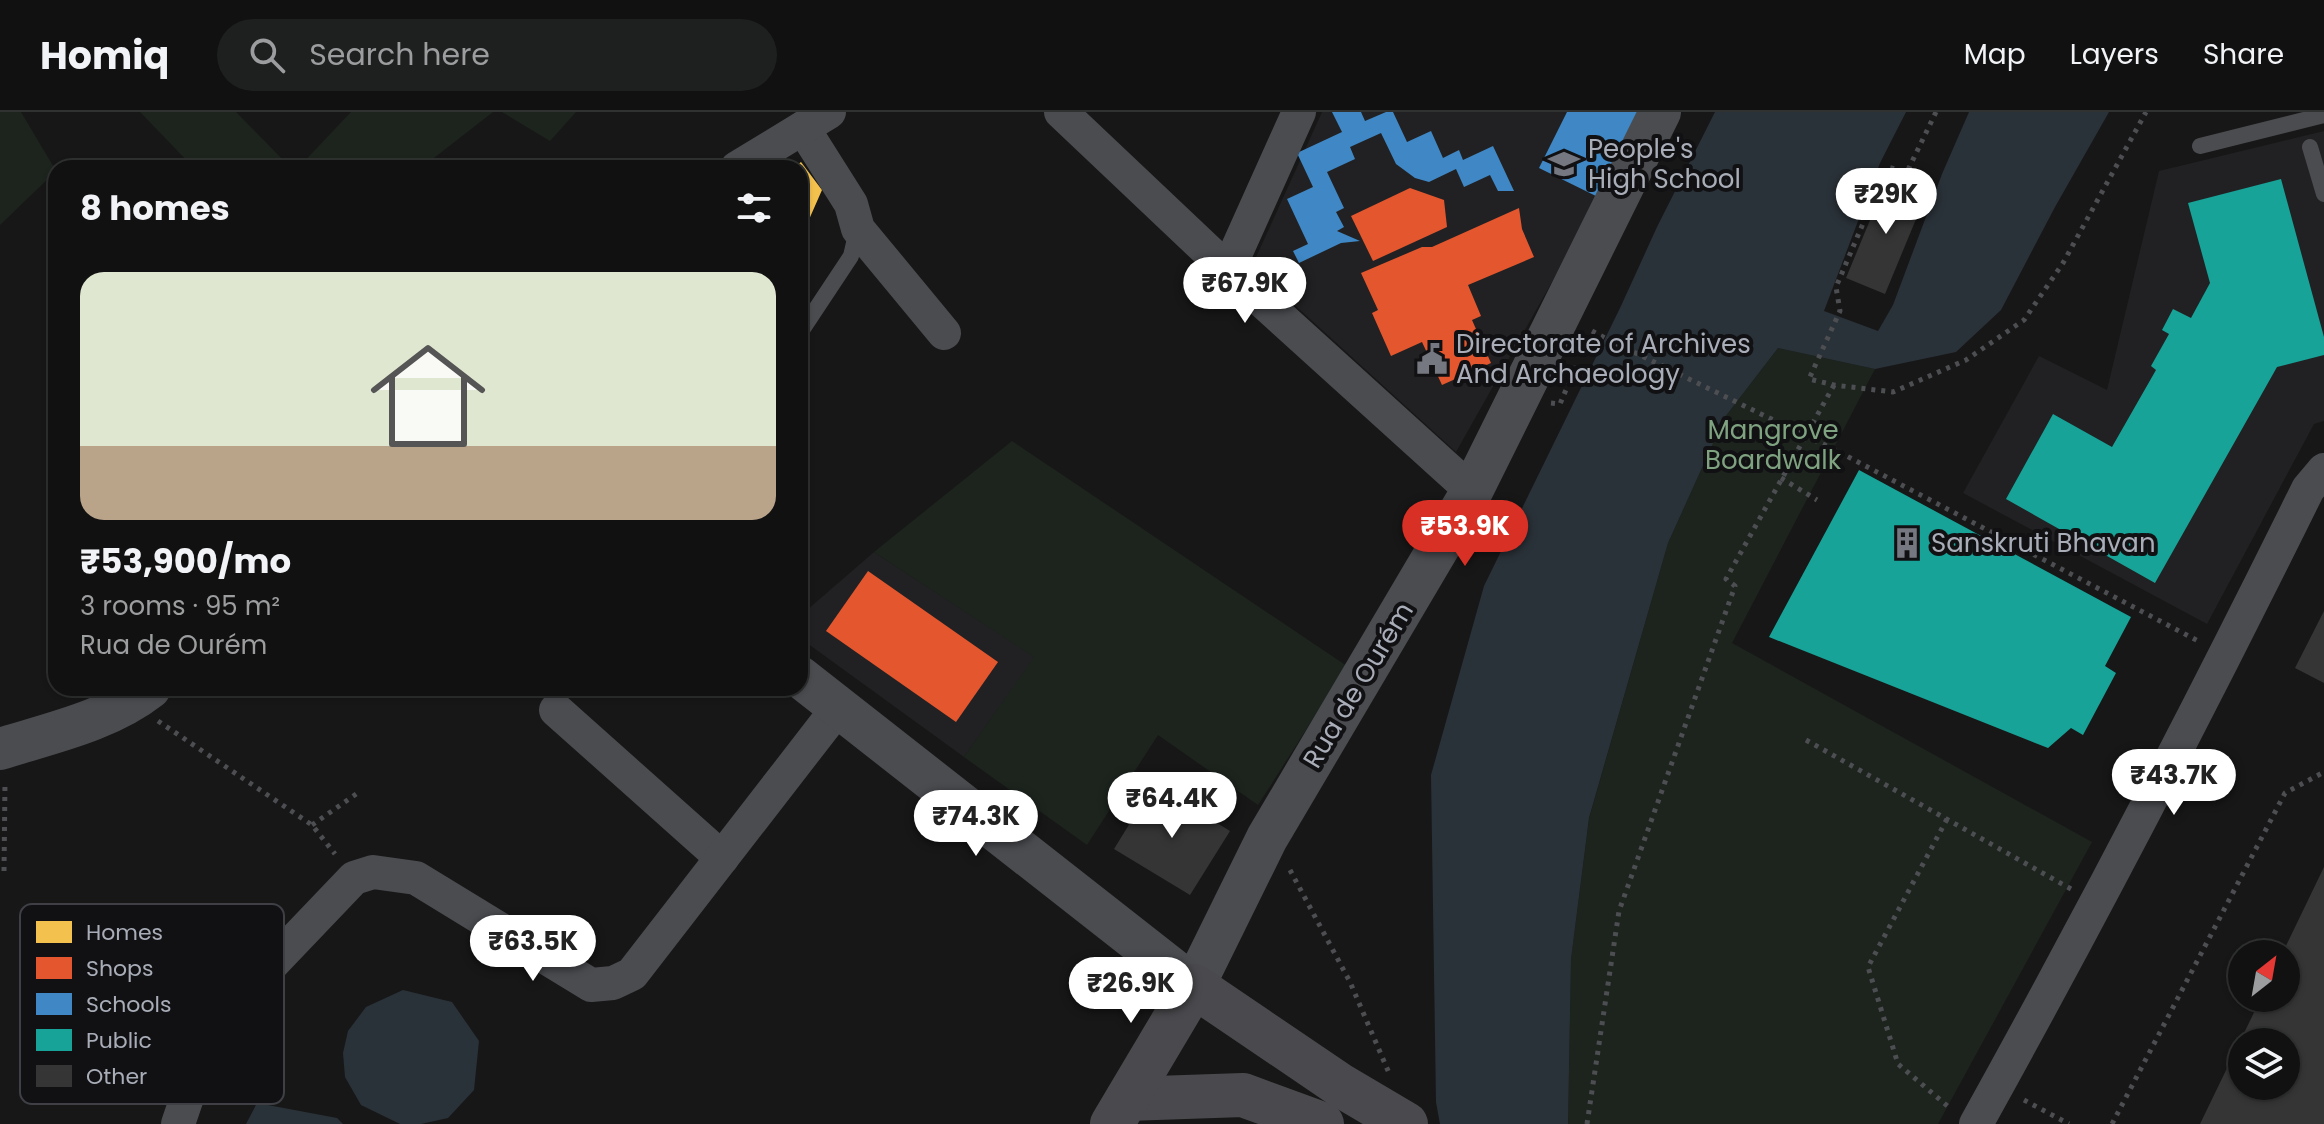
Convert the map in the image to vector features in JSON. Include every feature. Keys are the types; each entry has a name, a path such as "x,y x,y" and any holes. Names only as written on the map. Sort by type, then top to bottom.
{"main road":[{"path":"1194,986 1327,1111"},
{"name":"Rua de Ourém","path":"1119,1112 1194,986"},
{"path":"1119,1112 1243,1095 1327,1111 1400,1104"}],"street":[{"path":"1061,112 1228,270 1472,491"},
{"path":"1228,270 1299,112"},
{"name":"Rua de Ourém","path":"1194,986 1267,838 1472,491 1660,112"},
{"path":"750,160 816,120 851,204 858,229 944,333"},
{"path":"1966,1119 1998,1085 2225,656 2308,489 2324,470"},
{"path":"808,684 1194,986"},
{"path":"0,749 76,726 140,696"},
{"path":"284,951 354,878 373,872 416,878 591,985 613,983 632,974 838,708"},
{"path":"556,710 722,858"},
{"path":"178,1124 185,1104"}],"lane":[{"path":"2200,146 2324,115"},
{"path":"2310,147 2324,194"},
{"path":"808,321 851,256 858,229"}],"path":[{"path":"1936,112 1907,172 1887,167 1836,287 1840,311 1809,379 1893,392 1966,360 2024,320 2063,263 2146,112"},
{"path":"1607,339 1839,452 2225,656"},
{"path":"1587,1124 1619,911 1735,586 1726,579 1834,385"},
{"path":"1781,478 1817,500"},
{"path":"140,696 312,825 354,878"},
{"path":"1806,740 2096,903"},
{"path":"2112,1124 2285,793 2324,772"},
{"path":"312,825 359,792"},
{"path":"1947,819 1868,967 1898,1064 1966,1119"},
{"path":"1267,838 1290,870 1350,982 1400,1104"},
{"path":"1998,1085 2069,1124"}],"shaded area":[{"name":"Directorate of Archives And Archaeology","path":"1322,112 1648,112 1456,452 1252,266"},
{"path":"1715,112 1906,112 1880,163 1824,311 1878,331 1893,305 1942,174 1969,112 2109,112 2001,310 1956,352 1875,369 1778,348 1725,417 1668,543 1589,818 1571,959 1568,1124 1440,1124 1436,1102 1431,775 1484,586"},
{"path":"2324,131 2324,421 2314,424 2207,624 1963,493 2039,356 2107,390 2159,171"},
{"path":"874,552 1035,657 964,757 808,644 808,609"},
{"path":"403,990 452,1002 479,1041 474,1090 448,1118 421,1124 400,1124 361,1105 345,1077 343,1053 348,1031 366,1007"},
{"path":"256,1104 262,1104 337,1118 343,1124 246,1124"}],"green space":[{"path":"0,112 21,112 49,160 48,179 0,225"},
{"path":"140,112 236,112 283,160 186,160"},
{"path":"351,112 493,112 431,160 306,160"},
{"path":"502,112 576,112 550,141"},
{"name":"Mangrove Boardwalk","path":"1778,348 1875,369 1732,643 2092,842 1938,1124 1568,1124 1571,959 1589,819 1668,543 1725,417"},
{"path":"1012,441 1347,666 1258,805 1158,735 1087,845 964,757 1034,657 874,552"}],"building: Homes":[{"path":"808,171 822,190 808,222"}],"building: Shops":[{"path":"1410,188 1444,200 1447,227 1373,261 1351,216"},
{"path":"1519,208 1522,229 1534,257 1468,285 1481,316 1472,320 1491,363 1442,385 1422,342 1391,356 1372,313 1378,310 1361,273 1422,247 1432,247"},
{"path":"868,571 998,662 956,722 826,631"}],"building: Schools":[{"path":"1332,112 1361,112 1365,121 1393,112 1407,142 1431,131 1443,158 1459,150 1463,160 1493,146 1514,191 1498,191 1490,175 1464,187 1456,169 1429,182 1415,178 1396,164 1381,133 1350,147 1355,159 1327,172 1344,208 1336,212 1344,227 1337,231 1360,241 1341,243 1299,263 1293,251 1308,244 1287,199 1313,187 1297,153 1342,132"},
{"path":"1567,112 1648,112 1604,200 1539,168"}],"building: Public":[{"path":"2281,179 2324,337 2324,355 2277,367 2155,583 2006,499 2053,414 2112,447 2156,370 2151,366 2169,334 2162,330 2173,309 2191,318 2210,283 2188,203"},
{"name":"Sanskruti Bhavan","path":"1859,470 2131,617 2105,666 2116,673 2083,735 2071,728 2048,748 1769,637"}],"building: Other":[{"path":"1887,179 1926,195 1885,294 1846,278"},
{"path":"2324,611 2324,683 2295,668"},
{"path":"1154,784 1230,831 1190,895 1114,849"},
{"path":"2324,867 2324,1124 2200,1124 2228,1066 2228,1100 2300,1100 2300,1028 2246,1028 2254,1012 2300,1012 2300,940 2289,940"}],"place":[{"name":"People's High School","path":"1564,164"},
{"name":"Directorate of Archives And Archaeology","path":"1432,359"},
{"name":"Sanskruti Bhavan","path":"1907,543"}]}
